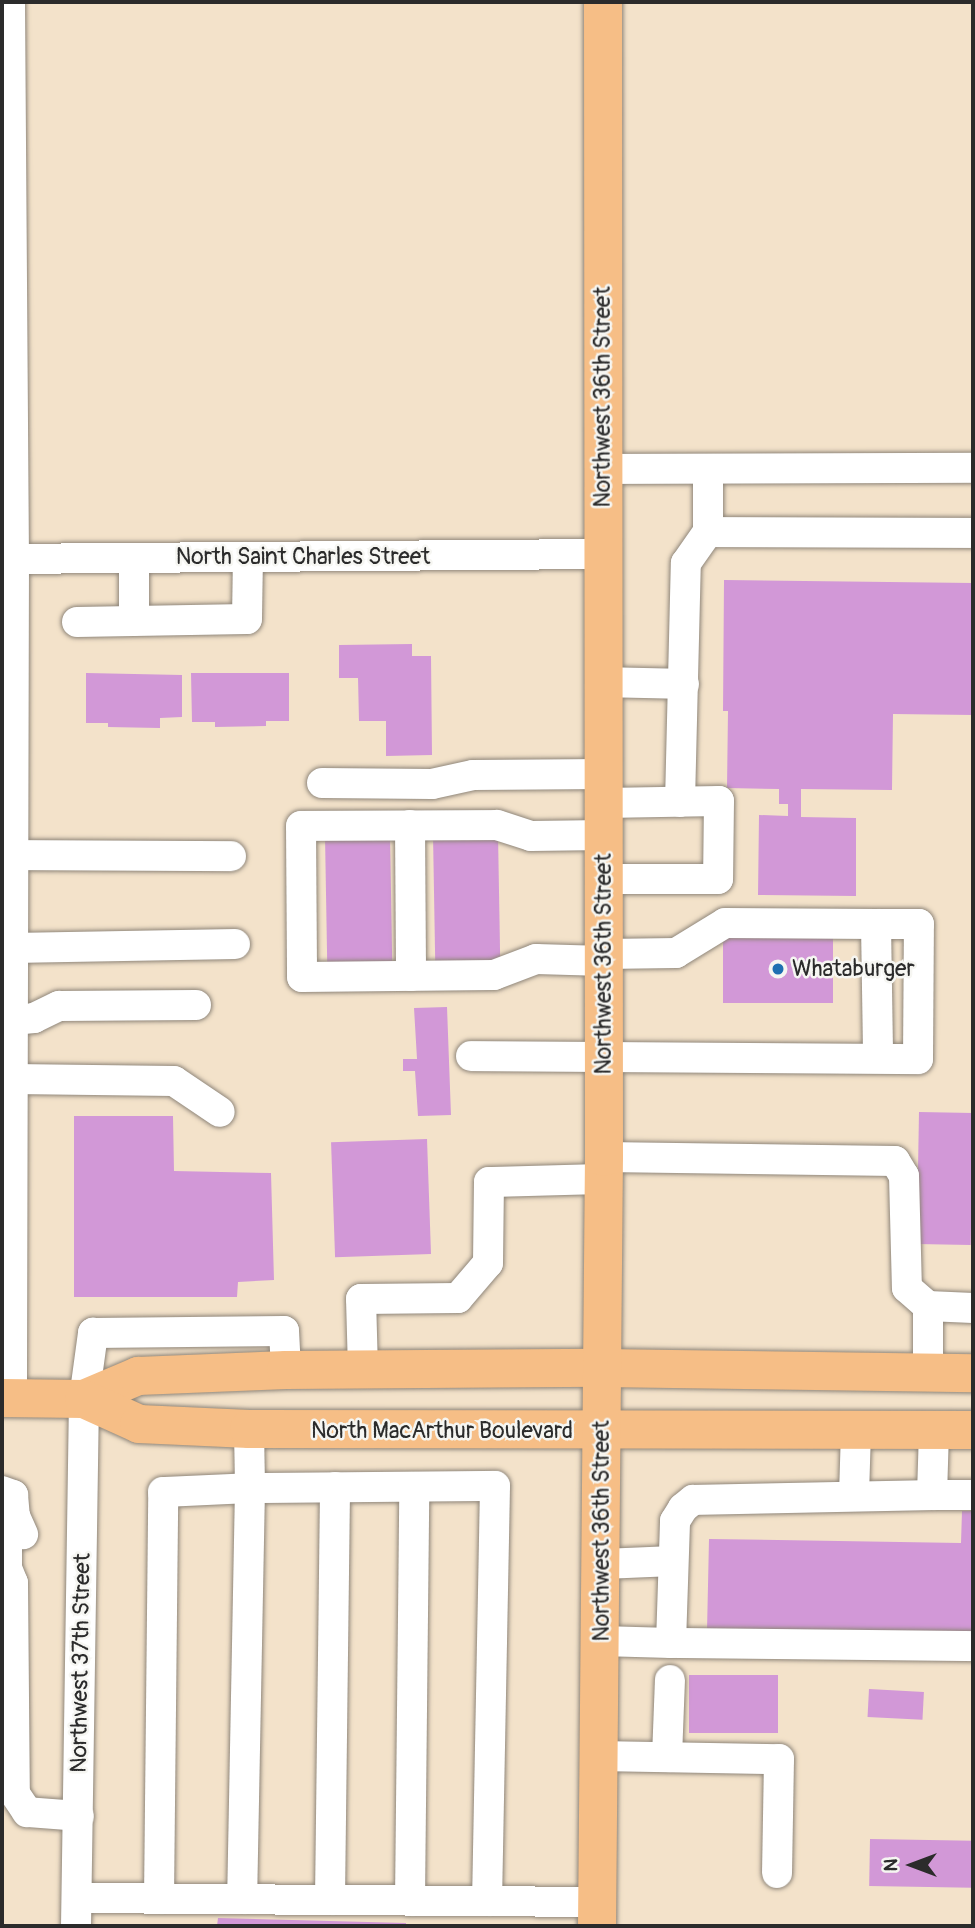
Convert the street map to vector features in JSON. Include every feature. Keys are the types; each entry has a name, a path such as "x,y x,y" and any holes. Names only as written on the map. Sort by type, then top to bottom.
{"main road":[{"name":"Northwest 36th Street","path":"597,1914 603,1564 603,2"},
{"name":"North MacArthur Boulevard","path":"83,1399 138,1376 286,1370 603,1368 973,1373"},
{"name":"North MacArthur Boulevard","path":"7,1398 83,1399 139,1424 249,1429 603,1432 973,1430"}],"street":[{"path":"7,1398 13,1079 13,855 8,559 7,160 10,2"},
{"path":"604,469 973,468"},
{"path":"680,802 686,562 708,532 709,469"},
{"path":"708,532 973,533"},
{"name":"North Saint Charles Street","path":"8,559 604,554"},
{"path":"77,622 247,619 248,557"},
{"path":"134,558 134,621"},
{"path":"604,682 684,684"},
{"path":"322,783 432,784 473,775 604,804 719,801 718,878 604,879"},
{"path":"471,1056 918,1059 919,924 725,923 676,953 536,959 494,975 302,977 301,826 497,825 531,836 604,804"},
{"path":"410,825 411,976"},
{"path":"13,855 231,856"},
{"path":"876,923 878,1058"},
{"path":"13,948 235,944"},
{"path":"13,1020 34,1018 59,1006 196,1005"},
{"path":"13,1079 174,1081 220,1112"},
{"path":"362,1370 361,1299 458,1298 488,1263 489,1182 604,1168 895,1161 904,1176 907,1288 928,1306 973,1308"},
{"path":"928,1306 928,1373"},
{"name":"Northwest 37th Street","path":"77,1912 83,1399 93,1333 284,1331 286,1370"},
{"path":"243,1899 249,1429"},
{"path":"854,1495 856,1431"},
{"path":"932,1495 934,1431"},
{"path":"159,1899 163,1492 250,1488 495,1486 498,1910"},
{"path":"330,1900 335,1487"},
{"path":"410,1900 414,1487"},
{"path":"671,1643 675,1521 683,1508 693,1500 854,1495 973,1495"},
{"path":"9,1504 25,1538 25,1566 13,1583 15,1794 27,1812 79,1816"},
{"path":"603,1564 673,1561"},
{"path":"601,1642 973,1646"},
{"path":"667,1757 670,1680"},
{"path":"599,1756 779,1759 777,1873"},
{"path":"77,1912 159,1899 243,1899 410,1900 498,1910 597,1914"}],"building":[{"path":"724,580 973,583 973,715 893,714 892,790 801,789 801,817 856,818 856,896 758,895 759,815 788,816 788,804 779,804 779,789 727,788 728,711 723,711"},
{"path":"412,644 412,656 431,656 432,755 386,756 386,721 359,721 358,678 339,678 339,645"},
{"path":"86,673 182,675 182,717 160,718 160,728 108,727 108,723 86,723"},
{"path":"191,673 289,673 289,721 266,721 266,726 215,727 215,722 192,722"},
{"path":"498,834 500,965 435,966 433,835"},
{"path":"390,835 392,968 327,969 325,836"},
{"name":"Whataburger","path":"723,935 833,935 833,1003 723,1003"},
{"path":"447,1007 451,1115 418,1116 415,1071 403,1071 403,1059 417,1059 414,1008"},
{"path":"919,1112 973,1113 971,1245 917,1244"},
{"path":"74,1116 173,1116 174,1171 271,1173 274,1280 238,1282 237,1297 74,1297"},
{"path":"427,1139 431,1254 335,1257 331,1142"},
{"path":"962,1511 973,1511 973,1636 707,1631 709,1539 961,1543"},
{"path":"689,1675 778,1675 778,1733 689,1733"},
{"path":"869,1689 924,1692 922,1720 868,1717"},
{"path":"870,1839 973,1841 972,1888 869,1886"},
{"path":"218,1918 406,1923 406,1926 217,1926"}],"place":[{"name":"Whataburger","path":"778,969"}]}
